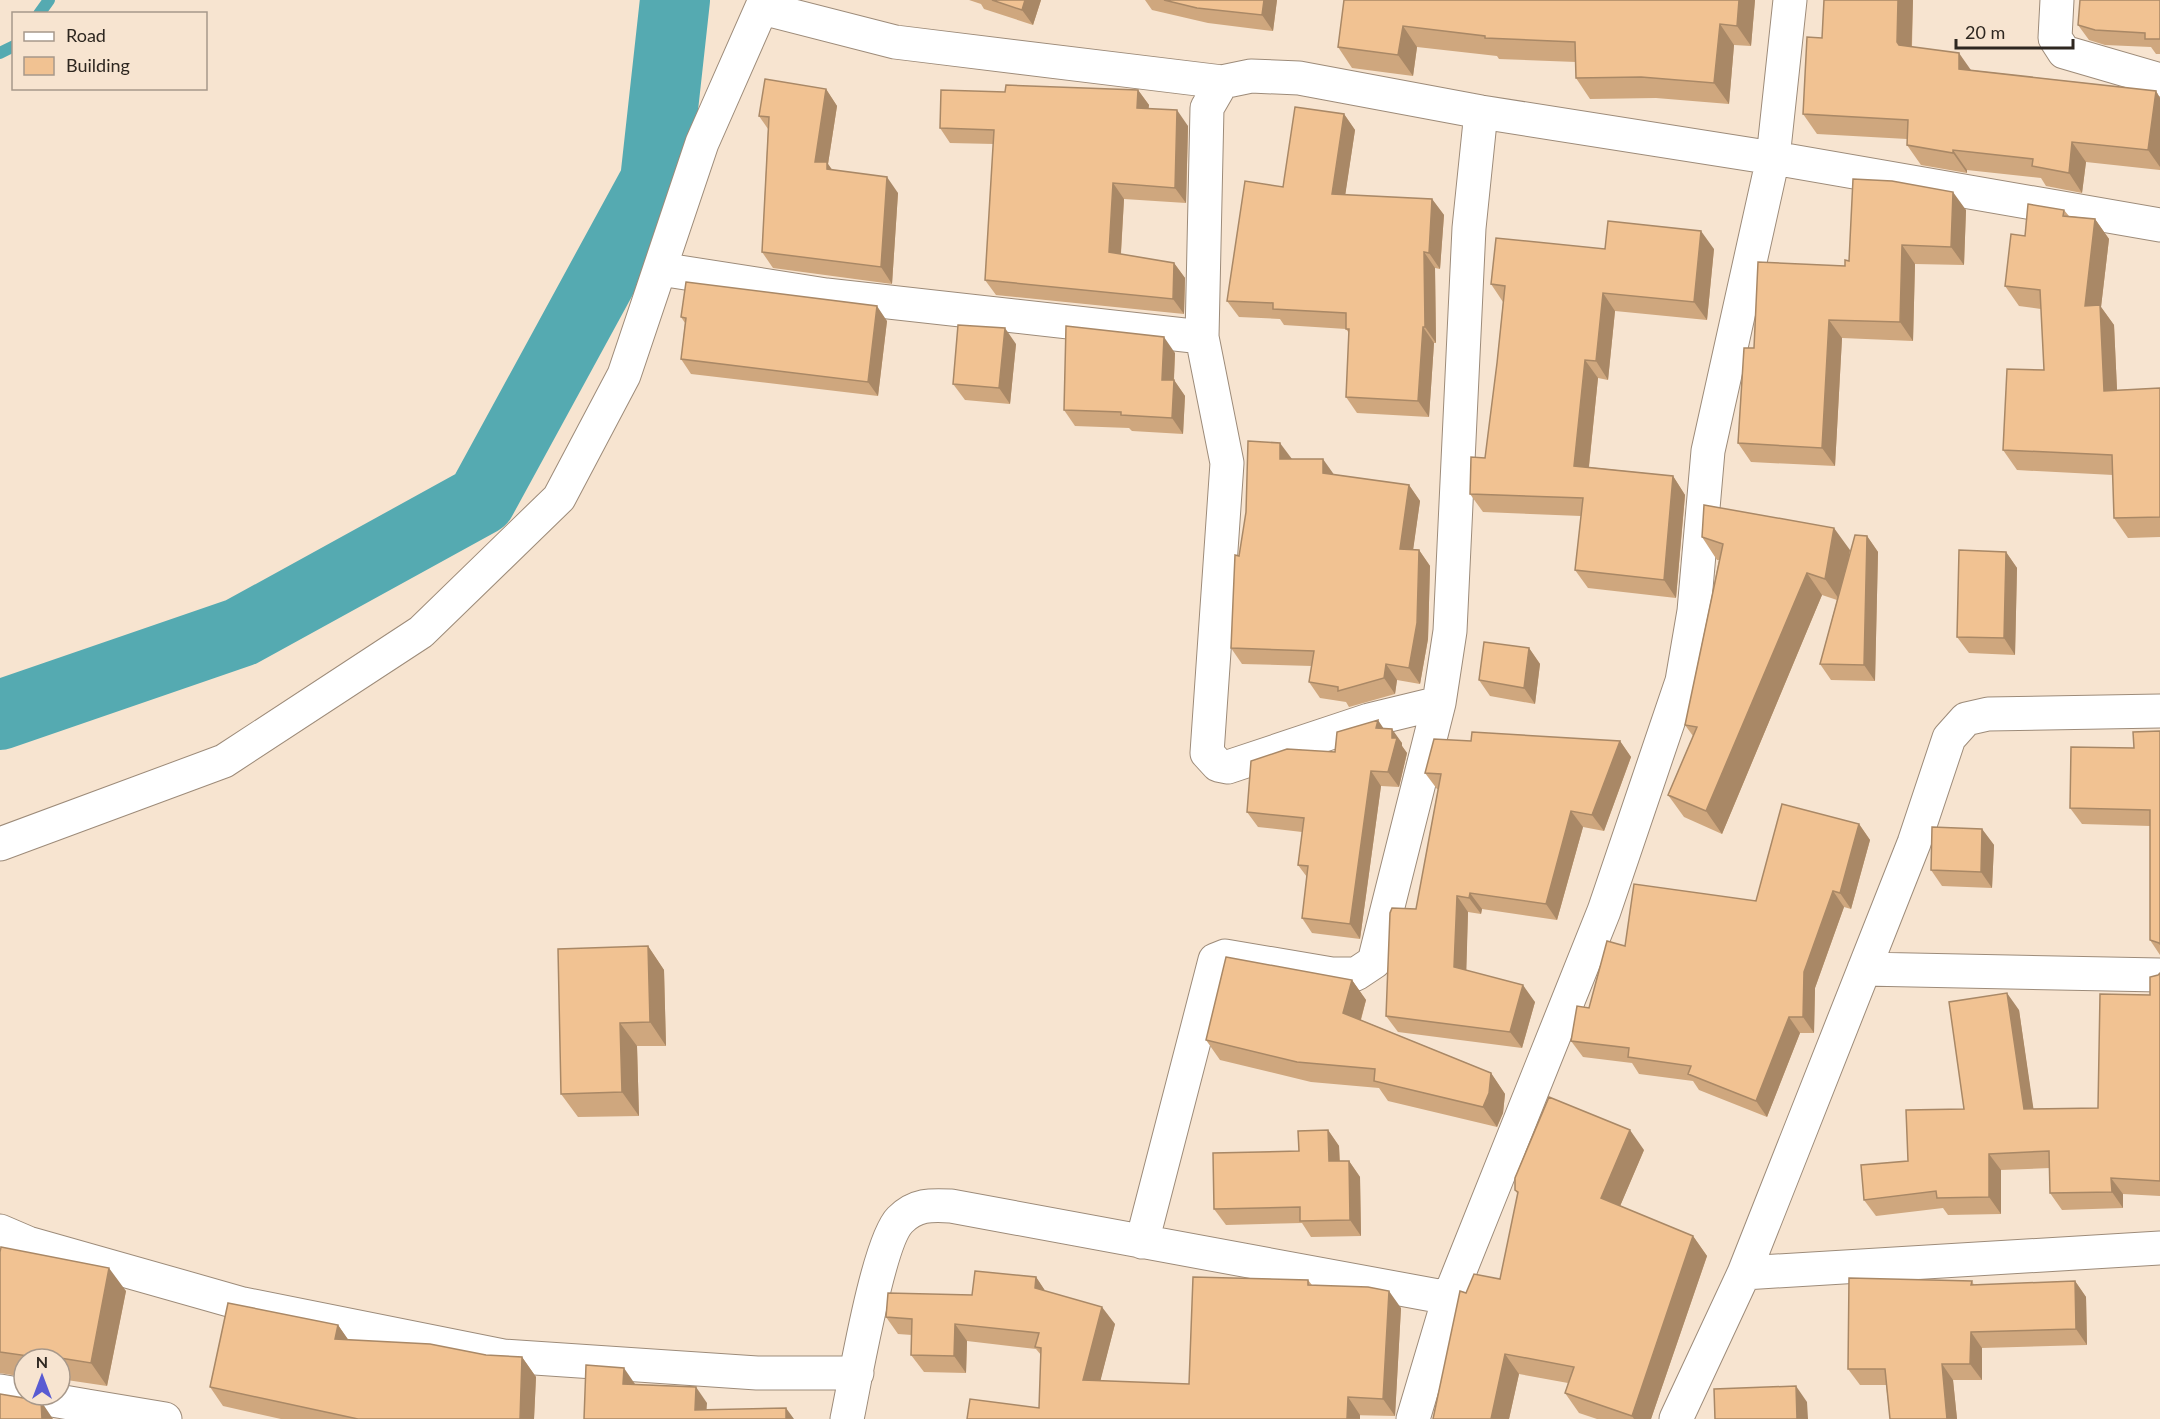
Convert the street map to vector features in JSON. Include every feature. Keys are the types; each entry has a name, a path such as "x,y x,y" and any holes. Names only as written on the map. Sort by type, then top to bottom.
{"street":[{"path":"1413,1419 1449,1298 1604,911 1682,681 1694,611 1708,451 1773,158 1790,0"},
{"path":"2056,0 2055,38 2064,52 2160,80"},
{"path":"0,844 224,761 421,632 559,498 624,375 702,143 764,4 895,42 1222,82 1251,76 1299,78 1481,112 1773,158 2160,225"},
{"path":"1222,82 1207,108 1202,337 1227,463 1207,753 1218,765 1228,767 1368,720 1439,703"},
{"path":"1142,1242 1215,960 1225,956 1325,973 1356,974 1374,962 1439,703 1450,631 1468,228 1481,112"},
{"path":"660,269 826,295 1202,337"},
{"path":"1676,1419 1744,1273 1914,843 1949,738 1966,719 1988,714 2160,711"},
{"path":"1864,969 2160,975"},
{"path":"847,1419 884,1249 900,1220 924,1204 951,1206 1449,1298"},
{"path":"0,1231 28,1243 243,1304 503,1356 757,1373 857,1373"},
{"path":"1744,1273 2160,1248"},
{"path":"0,1391 86,1413 165,1419"}],"building":[{"path":"992,0 1025,0 1022,10"},
{"path":"1164,0 1264,0 1262,15 1197,8"},
{"path":"1344,0 1739,0 1737,26 1720,24 1714,83 1641,77 1576,78 1575,42 1485,38 1485,36 1403,26 1398,55 1338,47"},
{"path":"1824,0 1898,0 1897,42 1899,45 1959,53 1959,69 2156,91 2148,150 2072,142 2069,173 2032,166 2033,159 1953,150 1953,153 1907,145 1908,120 1803,114 1807,37 1822,38"},
{"path":"2080,0 2160,0 2160,39 2145,39 2145,33 2095,30 2078,25"},
{"path":"765,79 826,89 815,162 827,162 827,169 887,177 881,267 762,252 769,117 759,116"},
{"path":"1006,85 1138,90 1137,108 1177,110 1175,188 1113,183 1109,252 1174,263 1173,299 985,280 994,130 940,128 941,90 1005,92"},
{"path":"1295,107 1344,114 1332,194 1432,199 1429,253 1424,252 1425,327 1423,327 1418,401 1346,397 1349,329 1346,329 1346,313 1273,309 1273,303 1227,301 1245,181 1283,187"},
{"path":"1853,179 1892,181 1953,192 1951,247 1902,245 1900,322 1829,320 1822,448 1738,443 1744,348 1754,348 1758,262 1845,266 1845,260 1849,261"},
{"path":"2028,204 2064,210 2063,216 2095,219 2085,306 2100,305 2104,391 2160,388 2160,517 2114,518 2112,455 2003,450 2007,369 2044,370 2040,290 2005,286 2011,234 2025,236"},
{"path":"1608,221 1701,231 1694,302 1603,293 1596,361 1585,360 1574,466 1673,476 1664,580 1575,570 1583,498 1470,494 1471,457 1485,458 1505,286 1491,284 1496,238 1605,249"},
{"path":"686,282 877,306 868,382 681,359 686,318 681,317"},
{"path":"958,325 1005,328 999,388 953,384"},
{"path":"1066,326 1164,337 1162,380 1174,380 1172,418 1121,415 1121,412 1064,410"},
{"path":"1248,441 1280,443 1280,459 1323,459 1323,473 1409,485 1400,549 1419,550 1417,623 1409,668 1386,664 1384,678 1338,691 1338,687 1309,682 1314,651 1231,648 1235,555 1239,556 1246,512"},
{"path":"1704,505 1834,528 1825,579 1807,573 1706,811 1668,795 1697,727 1685,725 1723,544 1702,537"},
{"path":"1855,535 1867,536 1864,665 1820,664"},
{"path":"1959,550 2006,552 2004,638 1957,637"},
{"path":"1484,642 1529,648 1524,688 1479,680"},
{"path":"1378,720 1376,728 1392,729 1392,738 1397,738 1388,772 1371,771 1350,924 1302,918 1308,866 1298,865 1304,818 1247,812 1251,761 1287,749 1335,752 1337,732"},
{"path":"2160,731 2160,944 2150,940 2150,810 2070,808 2071,747 2134,748 2133,732"},
{"path":"1472,732 1620,741 1592,815 1571,811 1546,904 1470,893 1469,898 1457,896 1454,967 1523,985 1510,1032 1386,1016 1390,913 1392,908 1416,909 1441,774 1425,773 1434,739 1471,741"},
{"path":"1782,804 1859,824 1840,893 1833,891 1804,972 1803,1017 1789,1017 1756,1101 1688,1074 1691,1066 1628,1057 1629,1048 1571,1041 1577,1006 1589,1008 1607,941 1625,946 1634,884 1756,901"},
{"path":"1932,827 1982,829 1981,872 1931,870"},
{"path":"648,946 650,1022 620,1023 622,1092 561,1094 558,949"},
{"path":"1226,957 1352,980 1343,1013 1491,1073 1489,1093 1483,1107 1374,1081 1375,1069 1297,1062 1206,1040"},
{"path":"2160,973 2160,1181 2111,1178 2112,1192 2050,1193 2049,1151 1989,1154 1989,1197 1937,1198 1936,1191 1864,1200 1861,1165 1908,1161 1906,1110 1964,1109 1949,1002 2007,993 2024,1109 2098,1108 2100,994 2150,995 2150,977"},
{"path":"1549,1097 1630,1130 1601,1198 1693,1236 1632,1416 1565,1393 1574,1367 1505,1354 1491,1419 1433,1419 1460,1291 1466,1293 1474,1274 1500,1279 1518,1192 1515,1190 1515,1178"},
{"path":"1328,1130 1329,1161 1349,1161 1350,1220 1300,1221 1300,1207 1214,1209 1213,1153 1299,1151 1298,1131"},
{"path":"1,1247 109,1268 91,1363 72,1360 72,1347 12,1347 12,1354 0,1352"},
{"path":"975,1271 1036,1277 1035,1288 1102,1307 1083,1380 1189,1384 1193,1277 1308,1280 1308,1285 1368,1287 1389,1291 1383,1399 1348,1397 1347,1419 967,1419 970,1399 1039,1408 1041,1348 1035,1347 1039,1333 955,1324 954,1356 911,1355 912,1319 886,1317 888,1293 972,1295"},
{"path":"1849,1278 1972,1281 1971,1285 2075,1281 2076,1329 1971,1332 1970,1364 1942,1364 1947,1419 1890,1419 1885,1369 1848,1369"},
{"path":"228,1303 338,1325 335,1339 430,1344 486,1355 522,1357 520,1419 358,1419 210,1387"},
{"path":"586,1365 624,1368 623,1384 696,1387 695,1410 786,1408 786,1419 584,1419"},
{"path":"1796,1386 1797,1419 1715,1419 1714,1389"},
{"path":"0,1394 12,1396 12,1407 41,1407 42,1419 0,1419"}],"waterway":[{"path":"40,12 49,0"},
{"path":"0,715 241,632 481,500 655,181 675,0"},
{"path":"0,53 12,47"}]}
